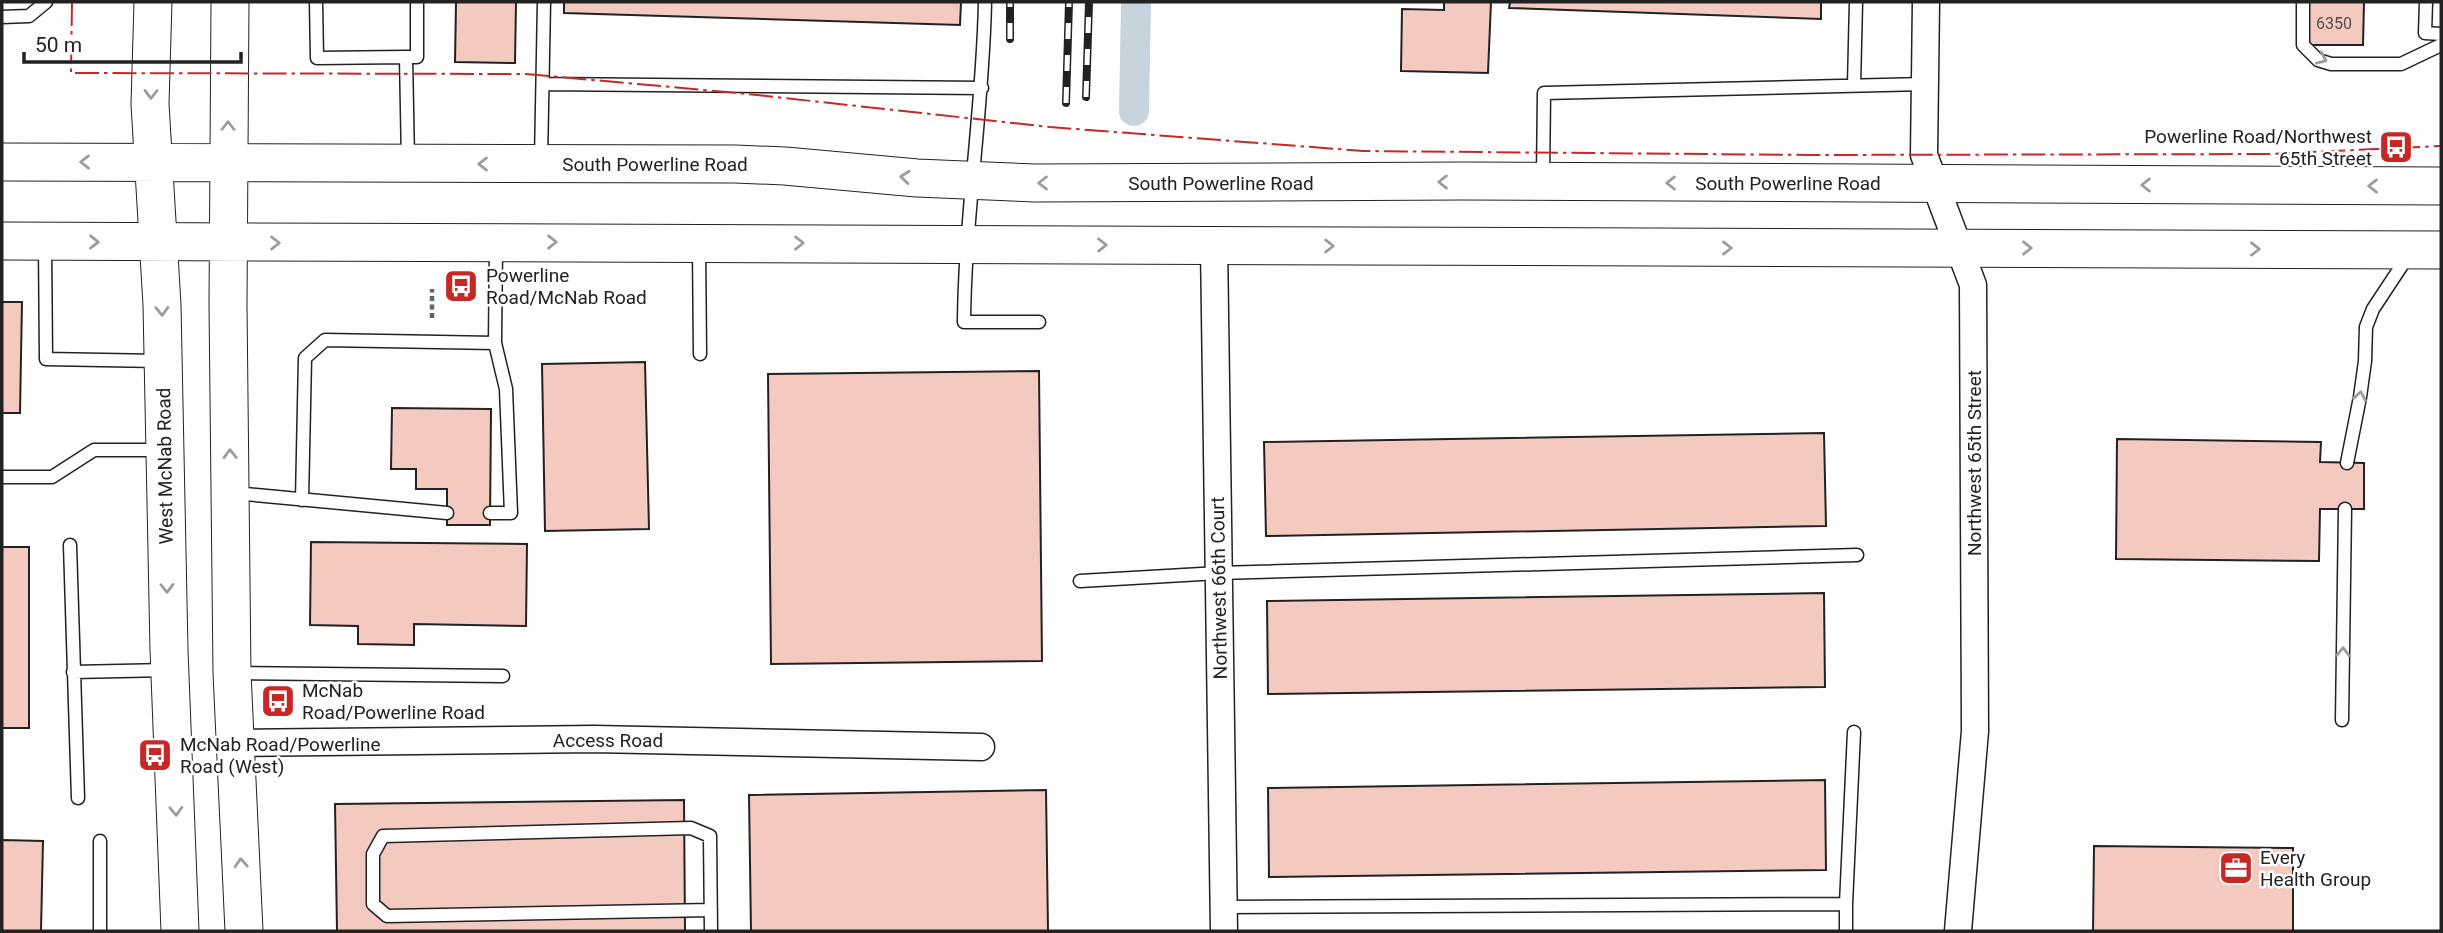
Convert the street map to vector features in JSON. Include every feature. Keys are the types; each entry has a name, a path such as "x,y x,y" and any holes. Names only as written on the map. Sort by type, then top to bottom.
{"main road":[{"name":"West McNab Road","path":"153,2 150,104 163,361 169,670 180,931"},
{"path":"230,2 228,243 232,673 244,931"},
{"name":"South Powerline Road","path":"2,162 785,166 973,182 2441,186"},
{"path":"2,241 2426,250"}],"street":[{"name":"Northwest 65th Street","path":"1926,2 1924,155 1973,285 1975,731 1958,931"},
{"name":"Northwest 66th Court","path":"1214,246 1224,919"},
{"name":"Access Road","path":"235,743 594,739 981,747"}],"lane":[{"path":"2,17 29,16 46,2"},
{"path":"316,2 317,58 417,57 417,2"},
{"path":"541,164 544,2"},
{"path":"985,2 982,88 964,322 1039,322"},
{"path":"1854,85 1856,2"},
{"path":"2303,2 2303,45 2318,60 2331,64 2401,64 2441,46"},
{"path":"2426,2 2425,33 2441,34"},
{"path":"406,57 408,164"},
{"path":"543,84 982,88"},
{"path":"1543,182 1544,93 1925,84"},
{"path":"45,242 46,359 163,361"},
{"path":"490,513 511,513 506,390 495,343 496,242"},
{"path":"699,242 700,354"},
{"path":"2347,463 2365,361 2366,327 2373,309 2426,250"},
{"path":"302,500 305,358 325,340 495,343"},
{"path":"2,477 52,477 94,450 165,450"},
{"path":"230,493 447,513"},
{"path":"2342,720 2345,509"},
{"path":"69,545 78,798"},
{"path":"1080,581 1219,573 1857,555"},
{"path":"73,672 169,670"},
{"path":"232,673 503,676"},
{"path":"1846,931 1854,732"},
{"path":"711,910 387,916 373,904 373,854 383,836 691,828 710,836 711,910 711,931"},
{"path":"100,841 100,931"},
{"path":"1224,919 1846,904"}],"path":[{"path":"432,289 432,318"}],"building":[{"path":"456,2 516,2 515,63 455,62"},
{"path":"564,2 961,2 960,25 564,13"},
{"path":"1444,2 1491,2 1488,73 1401,71 1402,9 1444,10"},
{"path":"1510,2 1821,2 1821,19 1509,8"},
{"path":"2306,2 2364,2 2363,45 2305,45"},
{"path":"2,302 22,302 20,413 2,413"},
{"path":"645,362 649,529 545,531 542,364"},
{"path":"1039,371 1042,661 771,664 768,374"},
{"path":"392,408 491,409 490,525 447,525 447,489 416,489 416,469 391,469"},
{"path":"1824,433 1826,526 1266,536 1264,442"},
{"path":"2117,439 2321,442 2320,462 2364,463 2364,509 2320,509 2319,561 2116,559"},
{"path":"311,542 527,544 526,626 414,624 414,645 358,644 358,626 310,625"},
{"path":"2,547 29,547 29,728 2,728"},
{"path":"1824,593 1825,687 1268,694 1267,601"},
{"path":"1825,780 1826,870 1269,877 1268,788"},
{"path":"1046,790 1048,931 751,931 749,795"},
{"path":"684,800 685,931 337,931 335,804"},
{"path":"2,840 43,841 41,931 2,931"},
{"path":"2094,846 2293,848 2293,931 2093,931"}],"waterway":[{"path":"1134,111 1136,2"}],"railway":[{"path":"1010,2 1010,39"},
{"path":"1066,103 1069,2"},
{"path":"1086,97 1089,2"}],"power":[{"path":"72,2 71,73 526,74 738,93 1050,127 1363,151 1812,155 2269,154 2441,146"}],"place":[{"name":"Powerline Road/Northwest 65th Street","path":"2396,147"},
{"name":"Powerline Road/McNab Road","path":"461,286"},
{"name":"McNab Road/Powerline Road","path":"278,701"},
{"name":"McNab Road/Powerline Road (West)","path":"155,755"},
{"name":"Every Health Group","path":"2236,868"}]}
